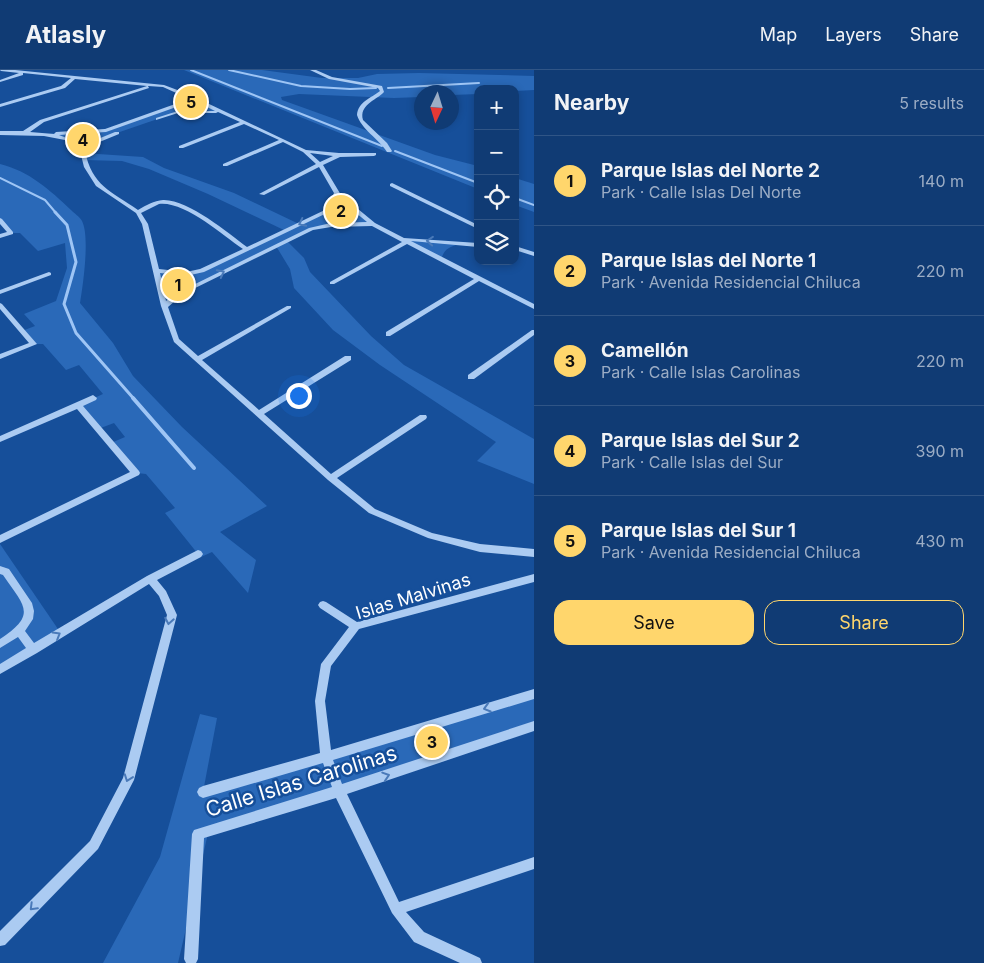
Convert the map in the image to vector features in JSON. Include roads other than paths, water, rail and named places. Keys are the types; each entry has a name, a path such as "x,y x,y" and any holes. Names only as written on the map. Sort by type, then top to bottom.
{"street":[{"path":"1,70 164,86 186,95 305,151 321,165 337,193 350,207 373,224 534,307"},
{"path":"312,70 331,78 380,87 382,91 362,106 358,115 366,126 385,144 389,151"},
{"path":"0,81 27,72"},
{"path":"0,106 63,87 74,77"},
{"path":"24,133 42,121 152,85"},
{"path":"0,133 47,134 106,130 180,104 186,95"},
{"path":"82,150 111,134 178,112 202,110 221,112"},
{"path":"181,147 244,122"},
{"path":"47,134 73,142 82,150 84,162 98,184 138,212 145,224 164,306 176,340 331,478 372,511 431,536 480,548 534,553"},
{"path":"225,165 284,140"},
{"path":"305,151 340,155 374,154"},
{"path":"262,194 340,155"},
{"path":"392,185 474,225"},
{"path":"156,271 186,274 202,271 329,210 337,193"},
{"path":"138,212 150,205 166,202 181,205 248,250"},
{"path":"0,220 11,233 0,236"},
{"path":"164,306 181,293 311,229 331,225 373,224"},
{"path":"332,283 403,240 474,245"},
{"path":"441,260 443,253 449,247 459,244"},
{"path":"519,249 534,254"},
{"path":"0,292 49,274"},
{"path":"388,334 478,279"},
{"path":"0,305 33,344 0,357"},
{"path":"198,359 289,307"},
{"path":"471,377 534,332"},
{"path":"260,413 348,358"},
{"path":"0,438 93,398"},
{"path":"0,539 136,473 78,405"},
{"path":"331,478 423,417"},
{"path":"0,669 150,579 198,554"},
{"path":"0,570 6,572 29,606 29,620 20,632 0,644"},
{"name":"Islas Malvinas","path":"339,791 326,757 320,701 326,664 356,626 534,578"},
{"path":"0,940 94,845 128,780 172,615 163,594 150,579"},
{"path":"323,605 356,626"},
{"path":"20,632 33,650"},
{"name":"Calle Islas Carolinas","path":"202,792 326,757 534,694"},
{"name":"Calle Islas Carolinas","path":"192,959 198,834 339,791 534,726"},
{"path":"339,791 396,909 419,937 475,963"},
{"path":"396,909 534,863"}],"waterway":[{"path":"191,70 382,146"},
{"path":"229,70 301,86 350,89 376,88"},
{"path":"388,88 479,83"},
{"path":"395,151 474,181"},
{"path":"0,178 45,200 56,213"},
{"path":"519,199 534,205"},
{"path":"55,212 67,225 76,262 64,304 76,333 134,399"},
{"path":"133,398 194,468"}],"place":[{"name":"Parque Islas del Sur 1","path":"191,102"},
{"name":"Parque Islas del Sur 2","path":"83,140"},
{"name":"Parque Islas del Norte 1","path":"341,211"},
{"name":"Parque Islas del Norte 2","path":"178,285"},
{"name":"Camellón","path":"432,742"}]}
